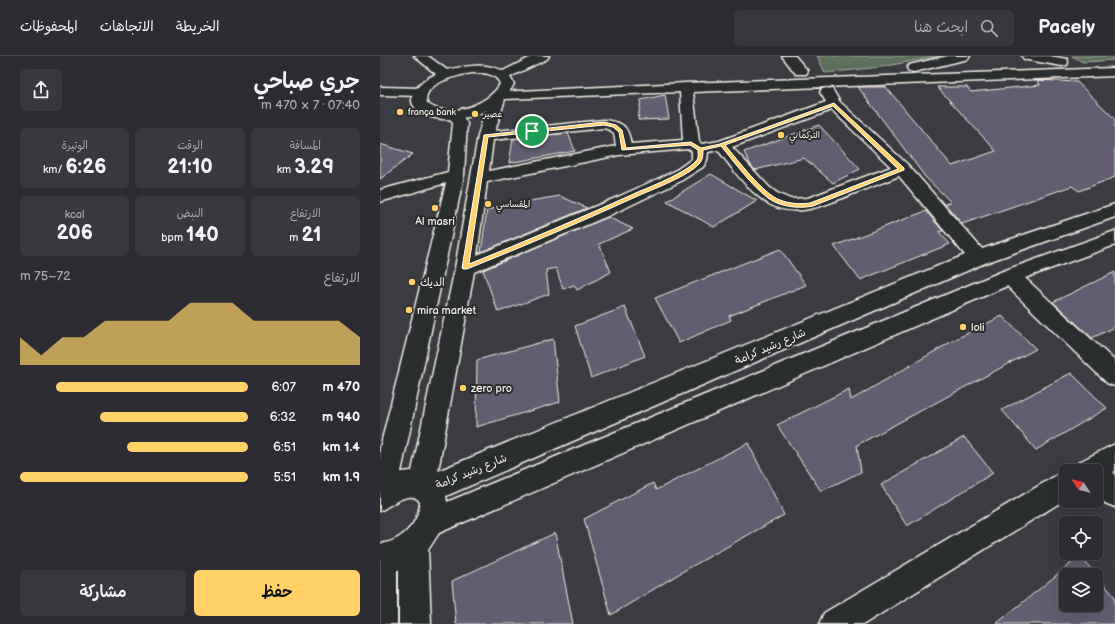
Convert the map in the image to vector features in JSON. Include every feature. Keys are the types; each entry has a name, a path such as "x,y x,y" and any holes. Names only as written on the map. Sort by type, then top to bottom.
{"main road":[{"path":"420,56 445,75"},
{"path":"502,88 490,70 472,69 445,75 431,83 421,92 418,99 421,106 428,111 440,114 454,114 471,111 486,105 502,88 543,56"},
{"path":"788,56 801,71"},
{"path":"914,68 964,56"},
{"path":"1028,56 1057,59"},
{"path":"786,71 914,68 1057,59 1115,59"},
{"path":"502,88 684,79 822,82 1115,72"},
{"path":"502,88 648,77"},
{"path":"465,268 565,227 657,186 688,170 698,163 701,156 696,146 684,79"},
{"path":"822,82 834,104 902,169 978,258"},
{"path":"415,624 422,534 434,509 433,497 424,486 465,268 486,136 490,119 502,88"},
{"path":"380,91 421,92"},
{"path":"480,178 624,149 722,145 834,104"},
{"path":"381,496 456,175 460,123 454,114"},
{"path":"486,136 604,124 614,126 621,131 624,149"},
{"path":"722,145 770,197 778,201 798,206 817,202 902,169"},
{"path":"380,196 456,175"},
{"name":"شارع رشيد كرامة","path":"381,496 396,487 409,483 424,486 444,483 978,258 1115,210"},
{"path":"382,624 381,559 393,557 422,534 1010,276 1115,238"},
{"path":"1010,276 1115,376"},
{"path":"1103,465 1115,457"},
{"path":"1103,481 1115,493"},
{"path":"835,624 1059,488"}],"green space":[{"path":"817,56 940,56 881,67 825,73"},
{"path":"1072,56 1115,56 1115,60 1083,62"}],"building":[{"path":"1037,80 1077,82 1115,119 1115,177 1079,191 1072,186 962,224 945,204 951,202 926,178 858,87 886,87 952,166 996,151 937,87 967,87 971,92 1040,85"},
{"path":"665,95 669,119 638,120 641,100"},
{"path":"819,125 860,169 833,183 804,158 755,170 744,152"},
{"path":"568,133 575,151 509,163 513,139"},
{"path":"380,144 413,154 380,179"},
{"path":"711,174 757,201 714,227 667,201"},
{"path":"560,196 587,208 481,252 487,210"},
{"path":"926,211 943,231 939,232 950,244 860,280 834,246"},
{"path":"608,217 633,229 599,244 611,272 577,290 574,285 563,289 556,268 546,270 549,294 498,312 483,270"},
{"path":"780,249 806,285 729,316 731,320 679,343 655,298"},
{"path":"1115,272 1115,327 1092,338 1053,302"},
{"path":"625,307 645,356 591,378 575,326"},
{"path":"1002,316 1036,349 857,445 861,472 821,491 777,425 849,389 851,400 956,339"},
{"path":"553,339 560,402 476,427 477,360"},
{"path":"1071,373 1107,408 1036,450 1002,410"},
{"path":"964,437 993,473 907,526 881,485"},
{"path":"748,443 784,515 687,569 611,615 584,519 653,483 656,490"},
{"path":"555,533 573,624 456,624 452,581"},
{"path":"1075,560 1083,560 1090,568 1065,568"},
{"path":"1059,573 1059,612 1103,612 1103,583 1115,597 1115,624 996,624"}],"place":[{"name":"frança bank","path":"400,112"},
{"name":"عصير","path":"475,114"},
{"name":"التركماني","path":"781,135"},
{"name":"المقساسي","path":"488,204"},
{"name":"Al masri","path":"435,208"},
{"name":"الديك","path":"412,282"},
{"name":"mira market","path":"409,310"},
{"name":"loli","path":"963,327"},
{"name":"zero pro","path":"463,388"}],"route":[{"path":"532,131 486,136 465,268 619,204 657,186 688,170 698,163 701,156 700,149 722,145 834,104 902,169 872,182 811,204 798,206 778,201 770,197 722,145 700,149 691,144 624,149 621,131 609,124 597,123 532,131"}]}
